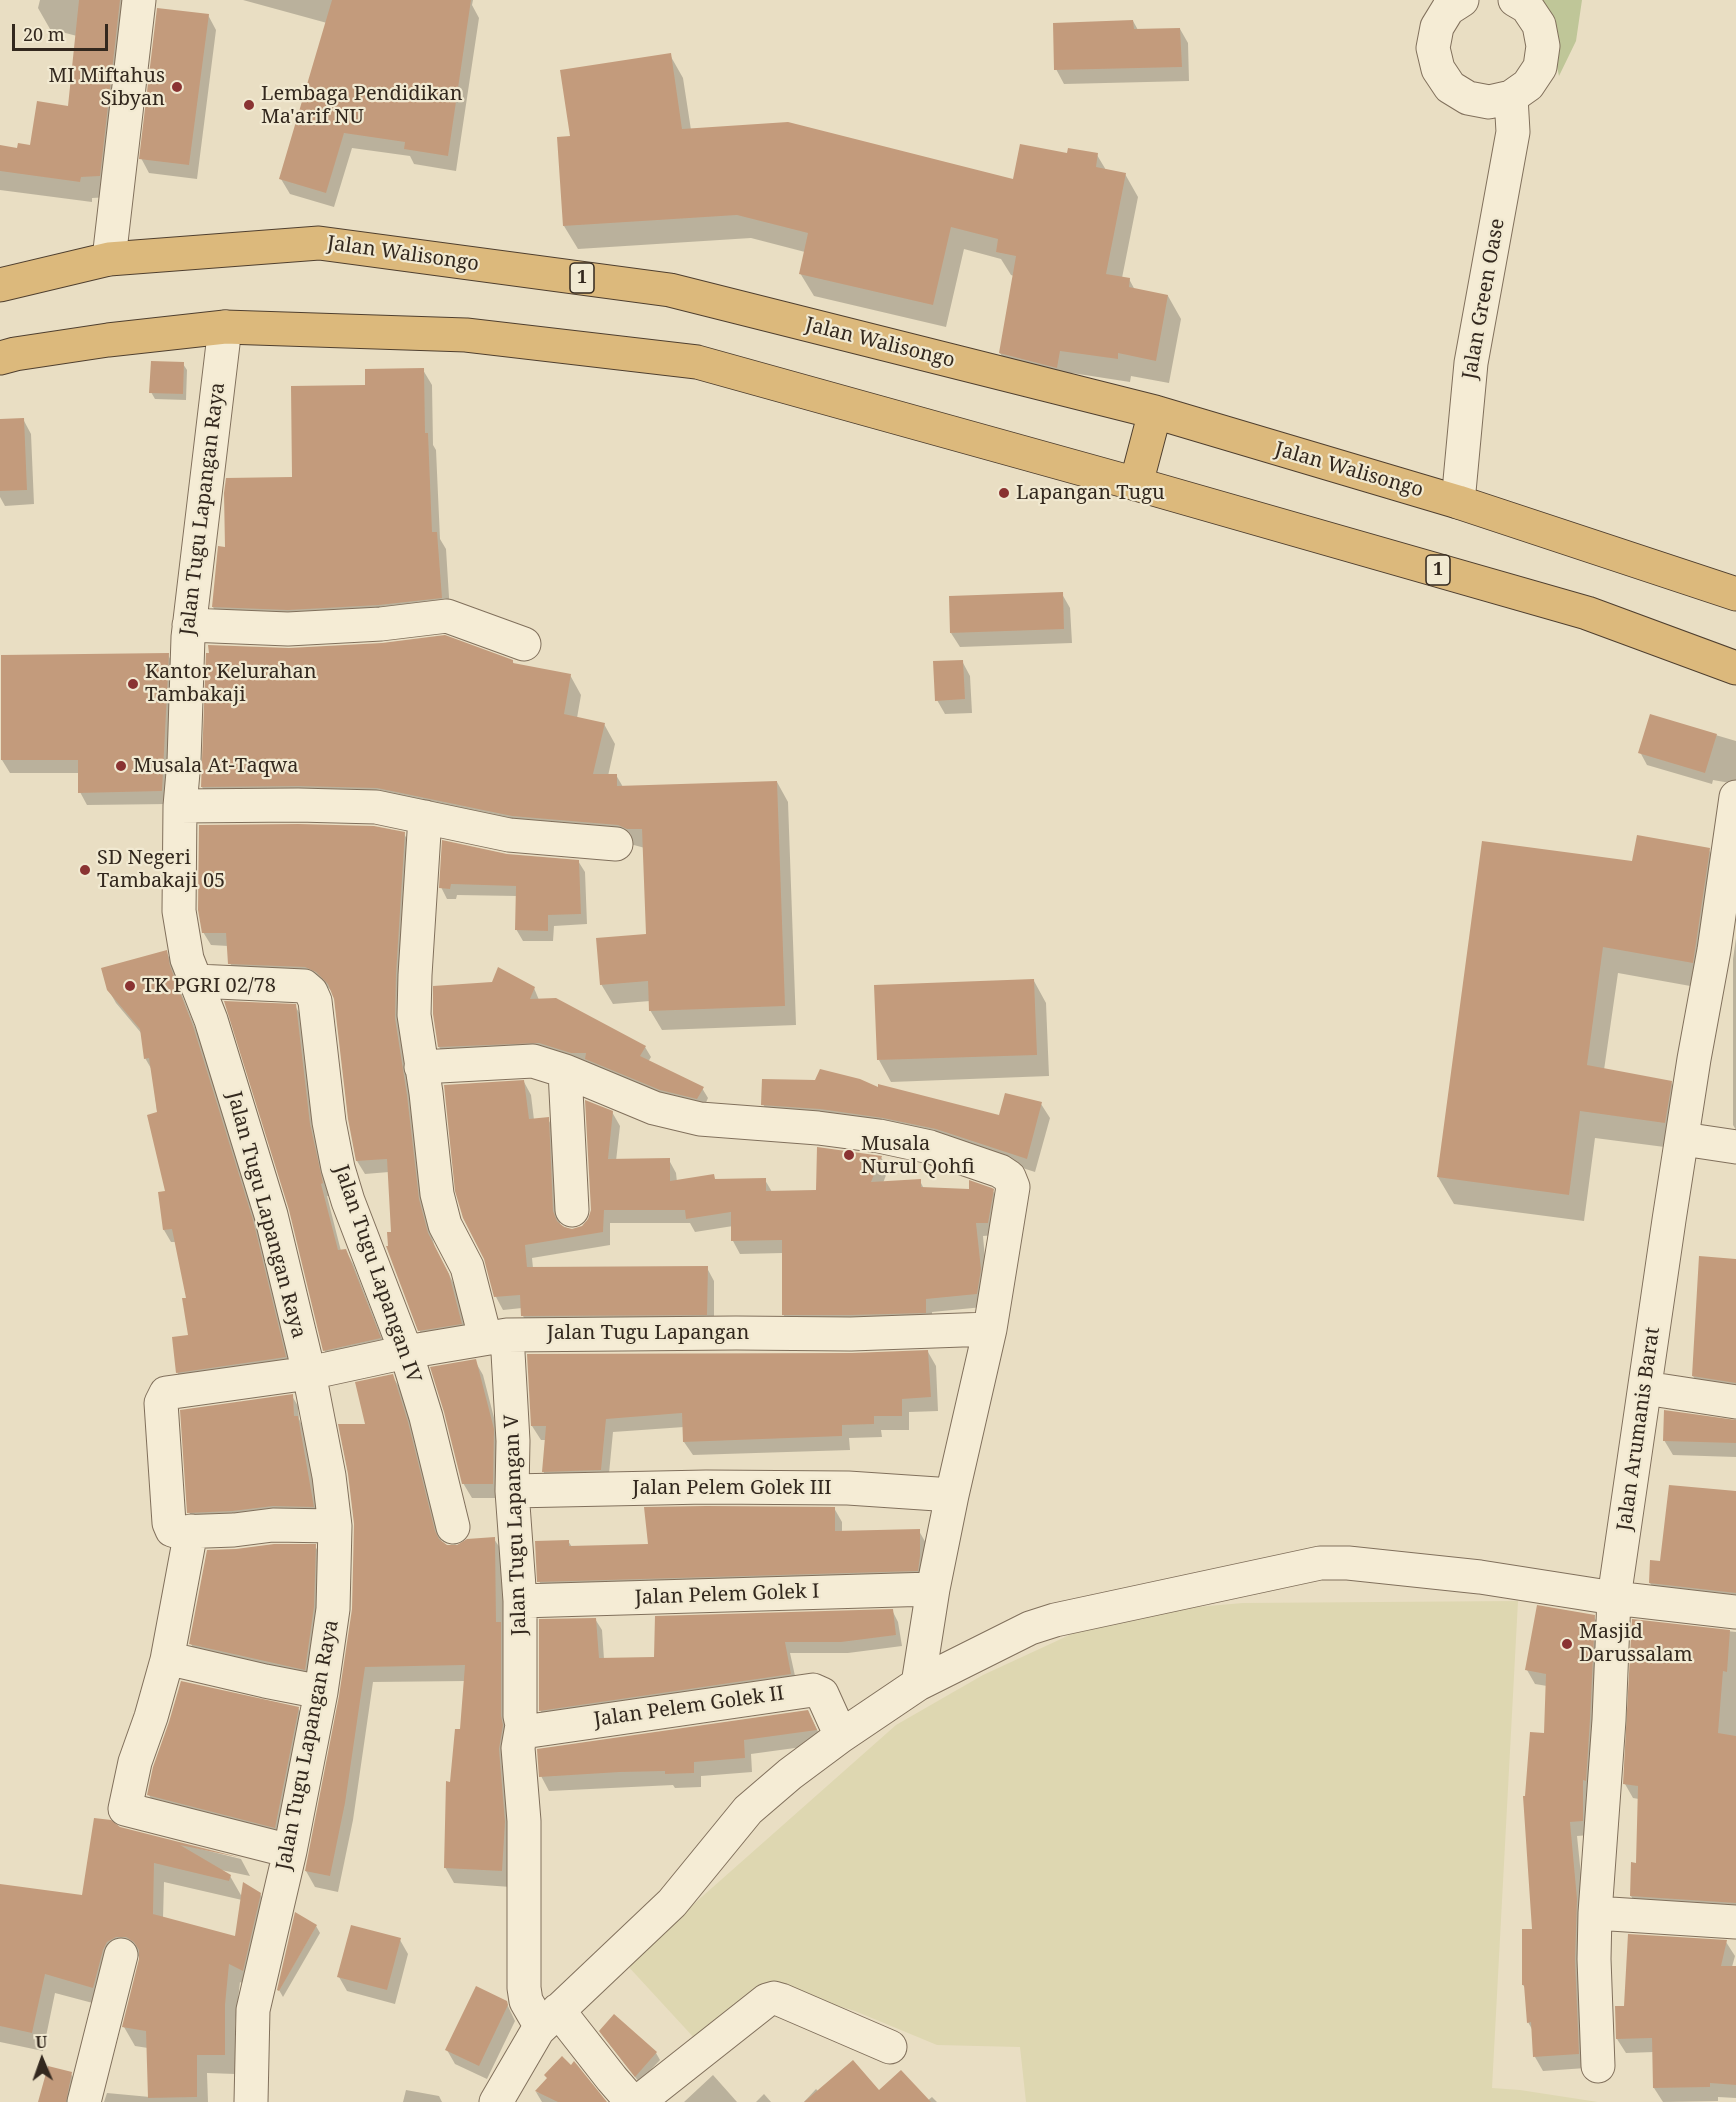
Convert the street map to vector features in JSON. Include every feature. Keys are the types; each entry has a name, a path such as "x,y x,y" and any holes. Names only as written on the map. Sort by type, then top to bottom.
{"highway":[{"name":"Jalan Walisongo","path":"0,285 109,259 319,243 670,290 1155,412 1458,502 1736,594"},
{"name":"1","path":"0,358 108,340 225,327 466,335 697,362 1587,613 1736,668"},
{"path":"1136,484 1155,412"}],"street":[{"path":"109,259 139,0"},
{"path":"1461,0 1448,9 1437,27 1433,48 1438,69 1450,87 1468,98 1490,102 1510,97 1528,85 1540,67 1543,46 1539,25 1527,8 1515,0"},
{"name":"Jalan Green Oase","path":"1458,502 1472,363 1513,132 1510,97"},
{"name":"Jalan Tugu Lapangan Raya","path":"225,327 189,626 180,806 179,911 187,959 211,1020 271,1215 309,1373 329,1476 335,1526 333,1608 321,1692 290,1851 253,2010 251,2102"},
{"path":"189,626 288,629 381,624 447,616 524,644"},
{"name":"Jalan Arumanis Barat","path":"1598,2066 1594,1959 1595,1913 1609,1720 1614,1598 1694,1059 1714,950 1736,796"},
{"path":"180,806 376,807 509,835 616,844"},
{"name":"Jalan Tugu Lapangan V","path":"426,817 414,985 414,1015 426,1093 436,1194 441,1214 467,1267 496,1336 513,1442 512,1491 520,1601 521,1721 518,1749 524,1821 524,1988 526,2001 549,2019"},
{"name":"Jalan Tugu Lapangan IV","path":"196,981 304,986 311,992 315,1001 329,1122 338,1168 348,1201 406,1352 426,1417 453,1527"},
{"path":"422,1067 534,1061 565,1071 654,1108 700,1119 818,1128 879,1136 930,1147 1000,1171 1009,1177 1013,1186 990,1329 952,1495 933,1589 918,1684"},
{"path":"565,1071 572,1210"},
{"path":"1683,1139 1736,1147"},
{"name":"Jalan Tugu Lapangan","path":"191,1532 178,1532 170,1527 161,1403 166,1394 309,1373 496,1336 850,1334 990,1329"},
{"path":"1645,1388 1736,1402"},
{"name":"Jalan Pelem Golek III","path":"512,1491 706,1487 827,1488 952,1495"},
{"path":"290,1851 125,1809 135,1762 167,1660 191,1532 273,1525 335,1526"},
{"path":"496,2102 523,2053 549,2019 672,1903 748,1810 790,1774 841,1736 918,1684 1030,1628 1055,1620 1320,1563 1348,1563 1480,1577 1614,1598 1736,1612"},
{"name":"Jalan Pelem Golek I","path":"520,1601 933,1589"},
{"path":"167,1660 321,1692"},
{"name":"Jalan Pelem Golek II","path":"521,1721 530,1731 813,1690 822,1694 841,1736"},
{"path":"1595,1913 1736,1922"},
{"path":"84,2102 120,1954"},
{"path":"638,2102 767,2000 774,1998 890,2047"},
{"path":"549,2019 612,2079 632,2102"}],"shaded area":[{"path":"1518,1601 1492,2088 1598,2102 1026,2102 1020,2047 937,2045 855,2011 771,1986 696,2040 626,1964 896,1725 983,1675 1115,1614 1243,1603"}],"green space":[{"path":"1536,0 1582,0 1576,41 1559,76 1545,10"}],"building":[{"path":"79,0 120,0 100,176 81,177 80,182 0,171 0,145 17,148 18,143 30,145 37,101 68,106"},
{"path":"332,0 471,0 448,156 404,149 405,142 344,133 326,193 279,179"},
{"name":"MI Miftahus Sibyan","path":"157,8 209,14 189,165 139,159"},
{"path":"1133,20 1134,29 1180,28 1182,67 1054,70 1053,23"},
{"path":"671,53 682,129 788,122 1013,179 1020,144 1067,153 1068,148 1098,153 1096,167 1126,173 1106,274 1130,278 1129,287 1168,295 1156,361 1118,353 1118,359 1060,351 1057,368 999,353 1016,256 996,252 998,239 951,227 933,305 799,274 808,233 737,215 563,226 557,137 570,136 560,70"},
{"path":"151,361 184,362 183,394 149,393"},
{"path":"424,368 425,433 428,433 432,532 437,532 442,598 379,605 288,610 212,607 218,546 225,547 226,478 292,477 291,386 365,385 365,369"},
{"path":"24,418 27,490 0,491 0,419"},
{"path":"1063,592 1064,629 950,633 949,596"},
{"path":"445,635 513,660 513,663 571,674 564,714 605,723 593,774 617,774 617,786 777,781 785,1006 649,1011 648,981 600,985 596,938 646,934 642,829 512,816 377,788 201,787 208,645 289,648 382,643"},
{"path":"169,653 162,791 78,793 78,760 1,760 1,655"},
{"path":"963,660 965,699 935,701 933,661"},
{"path":"1650,714 1717,734 1705,773 1638,753"},
{"path":"199,825 374,826 405,832 395,1018 419,1199 428,1233 449,1274 462,1324 418,1331 386,1246 388,1246 387,1232 391,1232 387,1159 356,1161 348,1119 334,999 328,984 316,972 305,967 228,964 226,933 202,933 198,910"},
{"path":"1637,835 1710,848 1693,963 1603,947 1587,1065 1672,1081 1665,1123 1580,1111 1569,1195 1437,1177 1482,841 1632,861"},
{"path":"442,840 507,854 579,860 581,914 548,915 548,931 515,930 516,886 451,884 450,889 439,888"},
{"path":"167,950 170,966 193,1026 253,1220 286,1357 176,1373 172,1337 188,1335 182,1298 186,1298 172,1229 163,1230 158,1192 165,1191 147,1115 157,1112 149,1058 144,1059 140,1029 107,990 101,968"},
{"path":"498,967 535,987 530,999 556,998 646,1046 640,1056 704,1087 697,1099 660,1090 585,1059 586,1053 571,1053 539,1043 438,1047 433,1014 433,986 492,982"},
{"path":"1034,979 1037,1055 877,1060 874,985"},
{"path":"224,1001 296,1004 310,1124 323,1183 321,1184 338,1250 346,1249 381,1338 323,1351 289,1210"},
{"path":"820,1069 860,1079 878,1087 878,1084 999,1115 1005,1093 1042,1102 1027,1159 936,1129 883,1118 820,1109 761,1105 762,1079 815,1080"},
{"path":"524,1080 529,1119 549,1117 553,1211 557,1221 564,1227 572,1229 582,1226 591,1210 585,1100 613,1111 608,1159 670,1158 670,1181 714,1174 715,1179 766,1178 766,1191 816,1190 817,1147 882,1156 871,1182 921,1179 921,1187 969,1189 969,1180 992,1188 994,1189 988,1223 976,1223 981,1269 977,1294 926,1299 926,1313 782,1315 782,1240 731,1241 731,1212 686,1219 685,1210 604,1210 603,1232 525,1245 527,1267 708,1266 707,1315 521,1316 520,1295 494,1297 484,1259 463,1218 455,1191 444,1085"},
{"path":"1699,1256 1736,1259 1736,1383 1692,1376"},
{"path":"928,1350 931,1397 902,1399 902,1416 874,1416 874,1424 842,1425 842,1436 683,1442 682,1413 606,1419 601,1470 542,1472 546,1426 531,1426 527,1354 852,1353"},
{"path":"476,1359 494,1429 493,1484 462,1484 430,1367"},
{"path":"393,1374 439,1539 447,1545 457,1545 467,1539 495,1537 496,1622 501,1622 501,1716 503,1725 499,1749 505,1822 502,1871 444,1868 446,1781 450,1782 455,1729 460,1729 465,1665 365,1667 345,1803 330,1876 305,1871 339,1696 352,1609 354,1524 348,1474 338,1424 365,1424 355,1382"},
{"path":"293,1394 294,1416 298,1416 314,1507 273,1506 187,1513 180,1410"},
{"path":"1664,1410 1736,1420 1736,1443 1663,1441"},
{"path":"1669,1485 1736,1491 1736,1593 1649,1583 1650,1560 1660,1561"},
{"path":"644,1507 835,1507 835,1531 920,1529 918,1571 537,1582 535,1541 569,1540 569,1546 648,1544"},
{"path":"274,1544 316,1544 314,1607 305,1670 189,1644 207,1550"},
{"path":"1537,1605 1595,1615 1586,1781 1583,1780 1583,1821 1570,1822 1577,1899 1575,1960 1579,2054 1533,2057 1531,2022 1527,2023 1524,1985 1522,1985 1522,1929 1532,1929 1523,1796 1525,1796 1530,1732 1544,1733 1546,1674 1525,1670"},
{"path":"893,1609 896,1635 841,1642 785,1642 791,1674 539,1711 539,1619 596,1618 599,1658 654,1657 655,1616"},
{"path":"1632,1619 1730,1630 1727,1672 1723,1671 1718,1733 1736,1736 1736,1903 1630,1896 1631,1862 1636,1863 1638,1786 1623,1784"},
{"path":"181,1681 299,1707 275,1828 147,1795 153,1767"},
{"path":"808,1710 817,1730 744,1740 745,1758 694,1762 694,1773 620,1772 539,1777 537,1749"},
{"path":"94,1818 111,1820 120,1827 242,1858 180,1845 231,1875 229,1881 154,1863 153,1914 235,1936 243,1882 261,1893 243,1971 229,1964 225,2005 225,2055 197,2055 197,2097 148,2098 146,2031 122,2027 139,1959 139,1950 134,1942 126,1937 116,1937 107,1942 93,1988 45,1974 32,2033 0,2026 0,1884 82,1895"},
{"path":"295,1912 317,1925 279,1991 277,1990"},
{"path":"351,1925 401,1938 387,1990 337,1977"},
{"path":"1628,1934 1727,1940 1721,1966 1736,1966 1736,2085 1710,2083 1710,2087 1653,2088 1652,2038 1616,2039 1615,2006 1624,2006"},
{"path":"476,1986 507,2001 508,2005 479,2066 445,2050"},
{"path":"614,2014 657,2052 635,2077 599,2031"},
{"path":"562,2056 571,2065 574,2061 607,2102 558,2102 535,2091 547,2078 544,2075"},
{"path":"853,2060 879,2090 901,2070 931,2102 804,2102"},
{"path":"48,2066 72,2072 66,2102 38,2102"}],"place":[{"name":"MI Miftahus Sibyan","path":"177,87"},
{"name":"Lembaga Pendidikan Ma'arif NU","path":"249,105"},
{"name":"Lapangan Tugu","path":"1004,493"},
{"name":"Kantor Kelurahan Tambakaji","path":"133,684"},
{"name":"Musala At-Taqwa","path":"121,766"},
{"name":"SD Negeri Tambakaji 05","path":"85,870"},
{"name":"TK PGRI 02/78","path":"130,986"},
{"name":"Musala Nurul Qohfi","path":"849,1155"},
{"name":"Masjid Darussalam","path":"1567,1644"}]}
